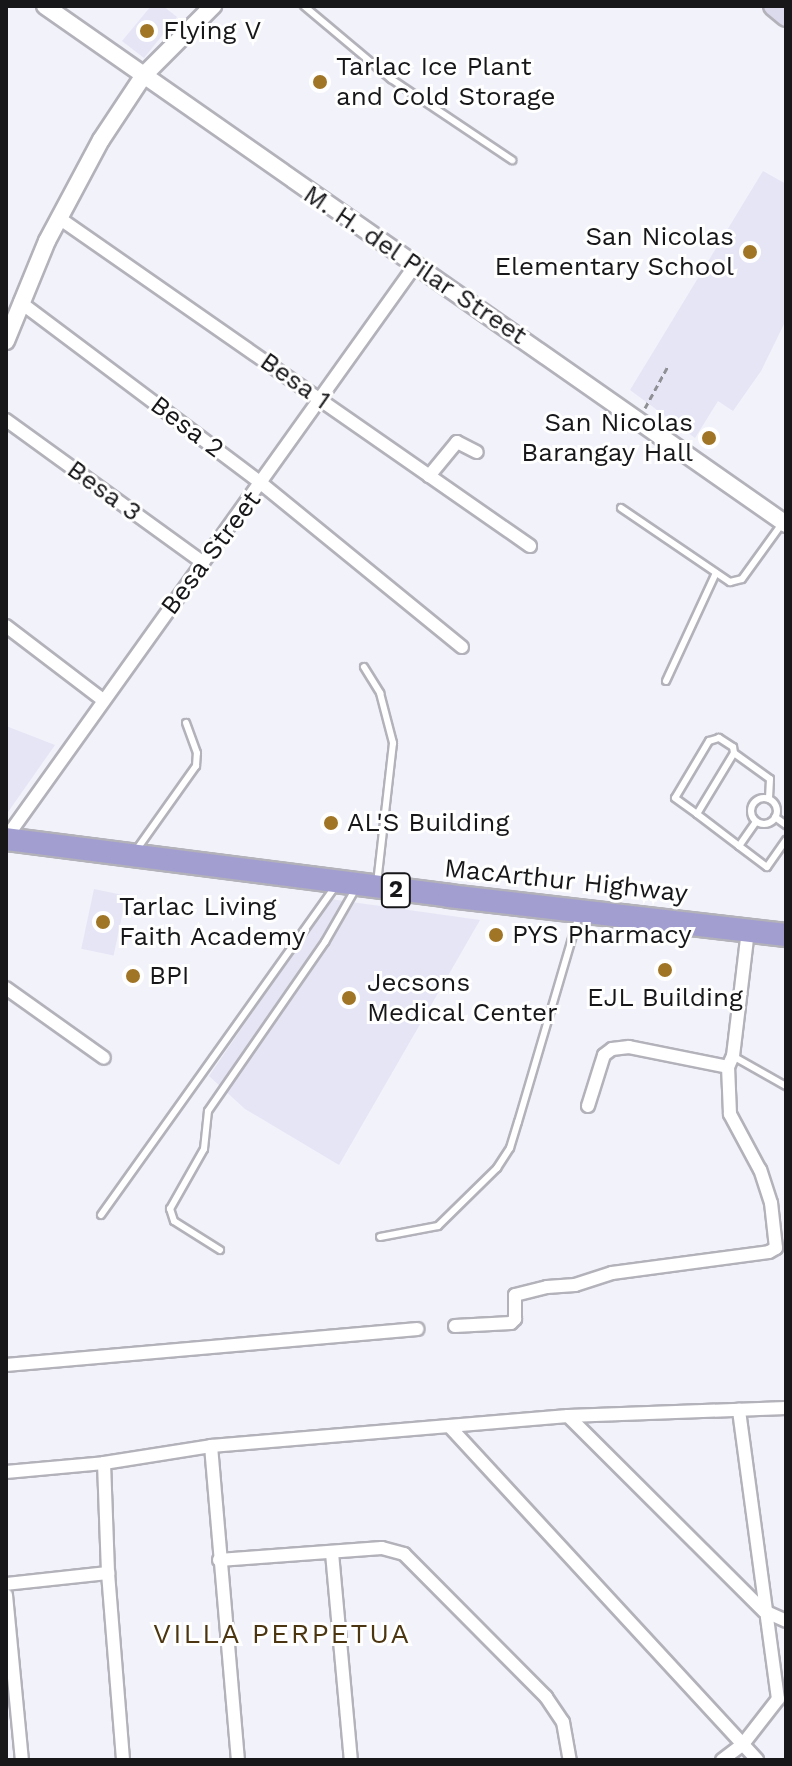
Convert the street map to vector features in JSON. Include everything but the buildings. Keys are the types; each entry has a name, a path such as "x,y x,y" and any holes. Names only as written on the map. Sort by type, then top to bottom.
{"highway":[{"name":"MacArthur Highway","path":"6,838 358,885 786,935"}],"main road":[{"path":"773,6 786,17"}],"street":[{"name":"M. H. del Pilar Street","path":"45,6 414,267 640,419 785,523"},
{"path":"6,341 20,302 59,218 101,140 144,75 213,6"},
{"name":"Besa 1","path":"59,218 530,546"},
{"name":"Besa Street","path":"6,838 202,562 262,484 414,267"},
{"name":"Besa 2","path":"20,302 262,484 462,647"},
{"name":"Besa 3","path":"6,420 202,562"},
{"path":"429,476 457,442 477,452"},
{"path":"6,626 103,700"},
{"path":"455,1326 511,1323 515,1295 547,1287 575,1285 612,1273 769,1252 776,1248 771,1203 760,1170 730,1114 730,1062 748,930"},
{"path":"6,988 104,1058"},
{"path":"588,1106 604,1055 612,1049 629,1047 730,1062"},
{"path":"6,1365 417,1329"},
{"path":"6,1472 104,1463 211,1446 568,1416 786,1408"},
{"path":"722,1760 743,1744 778,1699 739,1410"},
{"path":"568,1416 764,1611 786,1621"},
{"path":"450,1427 757,1760"},
{"path":"211,1446 238,1760"},
{"path":"104,1463 108,1573 123,1760"},
{"path":"219,1560 382,1548 404,1554 546,1697 563,1722 570,1760"},
{"path":"332,1553 351,1760"},
{"path":"6,1584 108,1573"},
{"path":"6,1595 12,1734 22,1760"}],"lane":[{"path":"304,6 391,79 512,160"},
{"path":"621,508 730,582 742,579 785,523"},
{"path":"666,681 716,573"},
{"path":"220,1250 174,1221 170,1209 204,1149 208,1111 325,942 358,885 393,743 380,693 364,667"},
{"path":"133,855 196,766 197,753 186,723"},
{"path":"769,799 770,779 734,753 730,744 714,737 675,798 767,867 786,840"},
{"path":"697,814 734,753"},
{"path":"761,798 769,799 775,805 775,817 769,823 756,822 751,815 752,806 761,798"},
{"path":"775,817 786,825"},
{"path":"739,846 756,822"},
{"path":"101,1215 358,885"},
{"path":"380,1237 438,1226 503,1158 518,1122 580,911"},
{"path":"730,1062 786,1086"}],"path":[{"path":"640,419 668,366"}],"shaded area":[{"path":"151,6 163,6 177,17 144,58 122,41"},
{"name":"San Nicolas Elementary School","path":"763,171 786,184 786,320 761,371 733,411 718,401 695,438 630,390"},
{"path":"6,726 55,745 6,815"},
{"name":"Tarlac Living Faith Academy","path":"94,889 126,896 114,956 81,949"},
{"name":"Jecsons Medical Center","path":"330,899 480,920 339,1165 245,1109 209,1076"}],"place":[{"name":"Flying V","path":"147,31"},
{"name":"Tarlac Ice Plant and Cold Storage","path":"320,82"},
{"name":"San Nicolas Elementary School","path":"750,252"},
{"name":"San Nicolas Barangay Hall","path":"709,438"},
{"name":"AL'S Building","path":"331,823"},
{"name":"Tarlac Living Faith Academy","path":"103,922"},
{"name":"PYS Pharmacy","path":"496,935"},
{"name":"EJL Building","path":"665,970"},
{"name":"BPI","path":"133,976"},
{"name":"Jecsons Medical Center","path":"349,998"}],"district":[{"name":"VILLA PERPETUA","path":"282,1634"}]}
